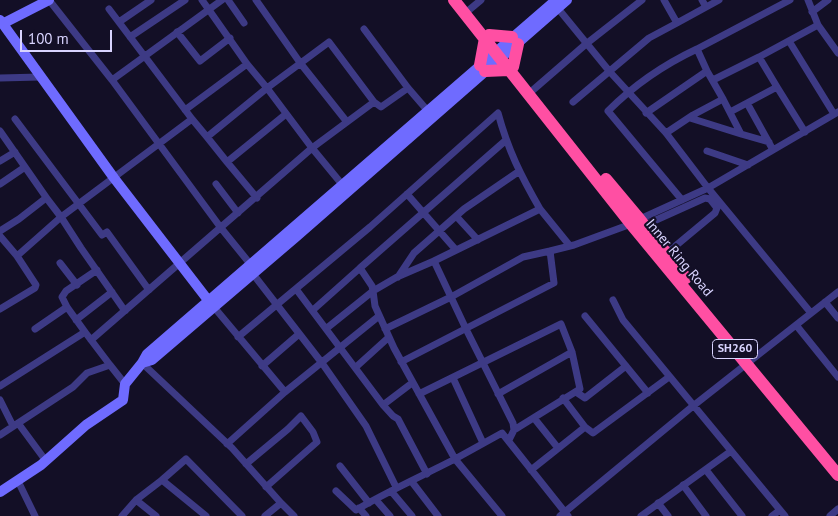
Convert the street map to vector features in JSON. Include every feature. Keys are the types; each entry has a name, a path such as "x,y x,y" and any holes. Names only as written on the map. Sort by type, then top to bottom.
{"highway":[{"name":"Inner Ring Road","path":"454,0 487,37"},
{"name":"Inner Ring Road","path":"466,5 499,54 639,223 667,253 749,362 838,475"},
{"path":"487,37 515,41 511,69 483,68 487,37"},
{"name":"Inner Ring Road","path":"511,69 533,90 639,223 731,343 838,464"}],"street":[{"path":"285,392 180,264 114,178 1,23 49,0 112,80 322,363 366,426 394,489 412,516"},
{"path":"119,22 151,0"},
{"path":"130,37 186,0"},
{"path":"202,0 247,64 345,188"},
{"path":"112,80 222,0"},
{"path":"228,0 244,22"},
{"path":"256,0 301,64 346,122"},
{"path":"466,5 481,0"},
{"path":"0,492 46,461 86,424 123,400 125,384 142,363 146,354 252,269 515,41 554,2 567,0"},
{"path":"533,90 586,44 642,0"},
{"path":"664,0 677,23"},
{"path":"702,0 706,7"},
{"path":"573,102 649,38 719,0"},
{"path":"682,200 608,111 627,92 675,59 790,0"},
{"path":"808,0 818,25 837,48"},
{"path":"812,12 828,0"},
{"path":"554,2 586,44 627,92 666,133 708,188 812,313"},
{"path":"109,9 192,119 257,198"},
{"path":"713,80 818,25"},
{"path":"364,29 427,110"},
{"path":"176,32 200,61 230,38"},
{"path":"639,223 708,188 836,113 789,41"},
{"path":"207,137 267,88 329,42 374,102 381,107 408,88"},
{"path":"696,49 741,134"},
{"path":"759,57 805,132"},
{"path":"185,110 247,64"},
{"path":"345,188 427,110 483,68"},
{"path":"646,113 707,71"},
{"path":"0,78 40,77"},
{"path":"730,112 777,87"},
{"path":"666,133 723,99"},
{"path":"91,340 257,198 312,148 374,102"},
{"path":"748,103 773,150"},
{"path":"238,337 407,194 498,113 505,141 518,172 540,209 570,246"},
{"path":"227,162 286,114"},
{"path":"690,118 769,142"},
{"path":"15,119 102,235 107,232 148,290"},
{"path":"17,256 61,217 192,119"},
{"path":"1,134 61,217 125,311"},
{"path":"313,310 505,141"},
{"path":"707,151 748,165"},
{"path":"0,161 15,152"},
{"path":"0,184 25,167"},
{"path":"397,277 414,254 456,216 518,172"},
{"path":"216,184 238,213"},
{"path":"407,194 456,250"},
{"path":"0,231 46,198"},
{"path":"385,329 451,297 523,257 570,246 705,198 710,199 717,208 715,213 667,253"},
{"path":"326,328 373,291 397,277 540,209"},
{"path":"456,216 478,240"},
{"path":"0,236 17,256 36,285 35,288 0,309"},
{"path":"401,362 554,282 550,251"},
{"path":"434,261 513,423 514,430"},
{"path":"60,262 77,285"},
{"path":"360,268 372,286 375,306 401,362 455,459 502,516"},
{"path":"96,270 62,297 76,320 125,384"},
{"path":"296,289 356,366 383,405 398,419 427,474"},
{"path":"76,320 112,292"},
{"path":"336,491 356,510 502,433 564,515 693,406 838,292"},
{"path":"613,300 622,320 639,338 669,377 785,516"},
{"path":"825,302 838,318"},
{"path":"35,329 67,307"},
{"path":"227,444 285,392 379,316"},
{"path":"585,316 648,393"},
{"path":"419,394 561,324 572,352 580,389 514,430 509,440"},
{"path":"796,325 838,377"},
{"path":"0,386 86,332"},
{"path":"262,366 299,334"},
{"path":"356,366 389,337"},
{"path":"498,394 572,352"},
{"path":"142,363 227,444 294,516"},
{"path":"0,435 73,387 88,373 110,365"},
{"path":"576,392 585,398 626,366"},
{"path":"564,398 585,427 593,433 669,377"},
{"path":"453,378 483,443"},
{"path":"383,405 412,383"},
{"path":"0,400 15,425 46,461"},
{"path":"246,464 301,416 313,432 317,442 266,487"},
{"path":"534,418 558,448"},
{"path":"531,470 585,427"},
{"path":"641,516 731,451"},
{"path":"122,516 136,500 186,459 242,516"},
{"path":"340,466 372,501 390,516"},
{"path":"706,470 742,516"},
{"path":"18,480 35,516"},
{"path":"162,480 206,516"},
{"path":"412,482 438,516"},
{"path":"684,486 706,516"},
{"path":"136,500 156,516"},
{"path":"265,516 281,503"},
{"path":"658,503 668,516"},
{"path":"359,508 366,516"},
{"path":"830,516 838,509"},
{"path":"772,516 780,510"}]}
